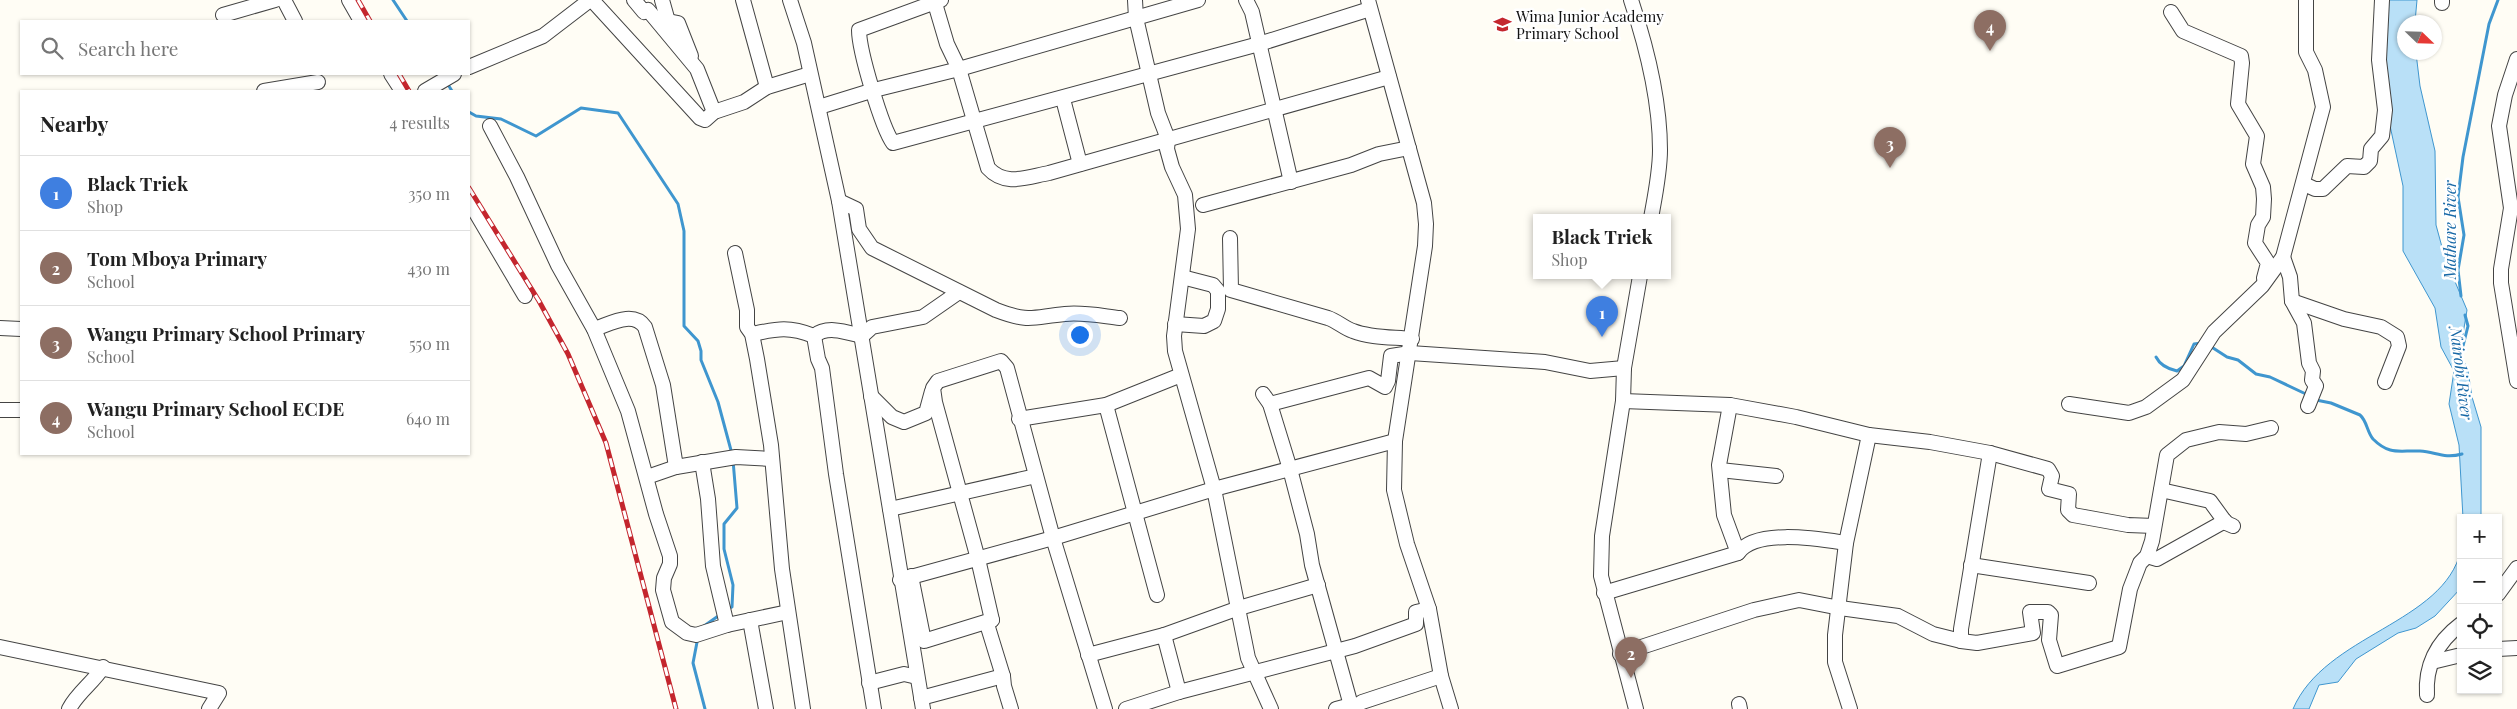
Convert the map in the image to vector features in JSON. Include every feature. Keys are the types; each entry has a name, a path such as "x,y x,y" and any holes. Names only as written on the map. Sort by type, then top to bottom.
{"street":[{"path":"223,15 275,0"},
{"path":"284,0 294,20"},
{"path":"349,0 360,20"},
{"path":"470,67 543,36 591,0 700,118 705,120 714,112 744,102 767,88 810,74"},
{"path":"634,0 644,12 648,10 666,27 696,68 714,112"},
{"path":"662,0 666,27"},
{"path":"743,0 767,88"},
{"path":"790,0 804,43 839,201 890,509 906,578 924,641 992,620"},
{"path":"1135,0 1136,18 1158,112 1168,139 1167,149 1172,167 1185,195 1188,212 1182,277 1175,324 1175,351 1214,489 1239,608 1242,635 1254,672 1271,709"},
{"path":"819,107 1198,0"},
{"path":"1246,0 1259,44 1292,182"},
{"path":"1631,0 1641,30 1658,104 1660,152 1652,214"},
{"path":"2069,404 2129,413 2146,407 2183,380 2214,332 2262,286 2283,257 2323,107 2315,70 2306,52 2306,0"},
{"path":"2304,184 2315,189 2323,189 2348,166 2364,167 2370,160 2371,149 2382,136 2385,110 2379,60 2382,0"},
{"path":"1389,77 1080,164 1014,180 998,177 988,168 973,122 959,69 947,44 937,1 859,30 863,54 879,112 894,144 973,122 1063,98 1149,73 1259,44 1369,5 1409,148 1424,203 1426,224 1411,346 1395,441 1394,490 1407,544 1429,609 1441,676 1451,709"},
{"path":"2171,12 2183,31 2241,56 2238,104 2257,136 2254,164 2263,187 2263,217 2258,225 2255,243 2268,263 2262,286"},
{"path":"2517,59 2505,94 2499,126 2510,208 2501,269 2501,283 2517,381"},
{"path":"392,75 401,90"},
{"path":"427,90 450,77"},
{"path":"270,90 318,82"},
{"path":"1063,98 1080,164"},
{"path":"490,126 517,177 558,265 594,328 628,411 670,556 670,564 664,578 663,590 672,622 679,629 696,635 726,625 788,612"},
{"path":"1203,205 1292,182 1304,176 1351,165 1379,154 1409,148"},
{"path":"839,201 856,209 859,229 872,248 996,310 1031,320 1065,314 1120,318"},
{"path":"470,203 525,296"},
{"path":"1230,238 1230,290 1328,318 1339,322 1351,331 1411,346 1545,362 1590,371 1624,368"},
{"path":"735,253 747,310 747,327 752,334 772,459 782,569 803,709"},
{"path":"2283,257 2290,276 2292,301 2304,323 2309,363 2313,371 2312,380 2316,386 2311,400"},
{"path":"1175,324 1204,326 1214,321 1218,309 1218,291 1213,286 1182,277"},
{"path":"1636,709 1600,576 1602,536 1623,401 1624,368 1639,279"},
{"path":"862,336 872,327 923,317 960,292"},
{"path":"2292,301 2344,319 2381,327 2396,337 2398,346 2385,382"},
{"path":"594,328 629,318 639,320 645,327 663,385 676,466"},
{"path":"0,328 20,329"},
{"path":"752,334 783,328 798,330 814,336"},
{"path":"814,336 819,332 838,330 862,336"},
{"path":"814,336 818,359 822,368 836,474 874,709"},
{"path":"1351,708 1334,650 1290,469 1266,399 1369,378 1385,386 1388,381 1391,356 1411,346"},
{"path":"871,396 892,417 904,422 926,413 933,388 938,382 955,375 1004,362 1053,538 1105,709"},
{"path":"1020,419 1106,405 1181,375"},
{"path":"933,388 958,493 978,559 992,620"},
{"path":"1623,401 1730,405 1796,417 1870,435 1930,442 1990,453 2048,469 2052,476 2049,489 2069,494 2068,510 2073,515 2128,525 2154,526"},
{"path":"1106,405 1157,595"},
{"path":"1730,405 1719,465 1724,515 1738,553"},
{"path":"0,410 20,410"},
{"path":"1620,654 1754,610 1799,600 1898,616 1932,634 1977,643 2033,634 2030,612 2048,612 2051,615 2049,640 2057,666 2119,647 2130,589 2140,564 2148,556 2167,455 2186,440 2219,432 2246,434 2271,428"},
{"path":"1850,709 1835,662 1835,634 1840,608 1846,543 1870,435"},
{"path":"906,578 1053,538 1214,489 1395,441"},
{"path":"1961,641 1990,453"},
{"path":"647,477 676,466 736,457 772,459"},
{"path":"702,462 708,498 713,566 726,625"},
{"path":"1720,470 1776,476"},
{"path":"890,509 1036,476"},
{"path":"2148,556 2157,559 2229,523 2226,523 2210,502 2161,490"},
{"path":"1604,593 1738,553 1743,546 1782,536 1846,543"},
{"path":"1972,565 2089,583"},
{"path":"2502,589 2517,568"},
{"path":"906,578 922,704 1004,676"},
{"path":"1088,655 1164,635 1239,608 1318,585"},
{"path":"1126,709 1179,692 1355,646 1416,624 1416,612 1429,609"},
{"path":"750,620 766,709"},
{"path":"992,620 988,624 1004,676 1004,686 1011,709"},
{"path":"2428,695 2427,686 2432,662 2438,646 2457,628"},
{"path":"1164,635 1179,692"},
{"path":"0,647 219,693 209,709"},
{"path":"2502,649 2517,648"},
{"path":"2432,662 2457,656"},
{"path":"70,709 79,693 96,678 103,668"},
{"path":"869,683 904,674 918,677"},
{"path":"1336,709 1351,708 1362,702 1441,676"}],"water":[{"name":"Nairobi River","path":"2386,0 2417,0 2416,15 2397,15 2397,60 2417,60 2420,86 2435,151 2436,225 2445,258 2467,310 2460,352 2468,371 2472,397 2481,427 2481,514 2463,514 2459,445 2449,404 2454,371 2441,347 2435,308 2403,251 2403,186 2389,121 2384,37"},
{"path":"2457,559 2457,592 2435,616 2416,628 2398,633 2356,659 2338,682 2319,685 2309,709 2293,709 2309,684 2330,663 2409,613 2432,596 2450,575"}],"waterway":[{"path":"393,0 406,20"},
{"name":"Mathare River","path":"2461,296 2458,270 2464,235 2458,197 2463,157 2489,24 2498,0"},
{"path":"447,83 451,90"},
{"path":"470,113 476,116 501,119 536,136 581,108 618,113 678,204 684,231 684,326 698,341 701,360 718,402 732,454"},
{"name":"Mathare River","path":"2461,354 2468,326 2465,315"},
{"path":"2156,357 2165,366 2177,371 2184,366 2194,344 2202,343"},
{"path":"2210,346 2227,357 2238,360 2256,374 2270,377 2308,395"},
{"path":"2316,400 2331,403 2360,415 2373,439 2390,450 2420,451 2445,456 2462,454"},
{"path":"728,609 732,607 733,585 724,549 724,524 737,508 733,460"},
{"path":"704,626 721,614"},
{"path":"698,637 693,663 705,709"}],"railway":[{"path":"358,0 369,20"},
{"path":"400,75 408,90"},
{"path":"470,190 539,301 568,354 606,443 676,709"}],"place":[{"name":"Wima Junior Academy Primary School","path":"1502,25"},
{"name":"Wangu Primary School ECDE","path":"1990,51"},
{"name":"Wangu Primary School Primary","path":"1890,168"},
{"name":"Black Triek","path":"1602,337"},
{"name":"Tom Mboya Primary","path":"1631,678"}]}
